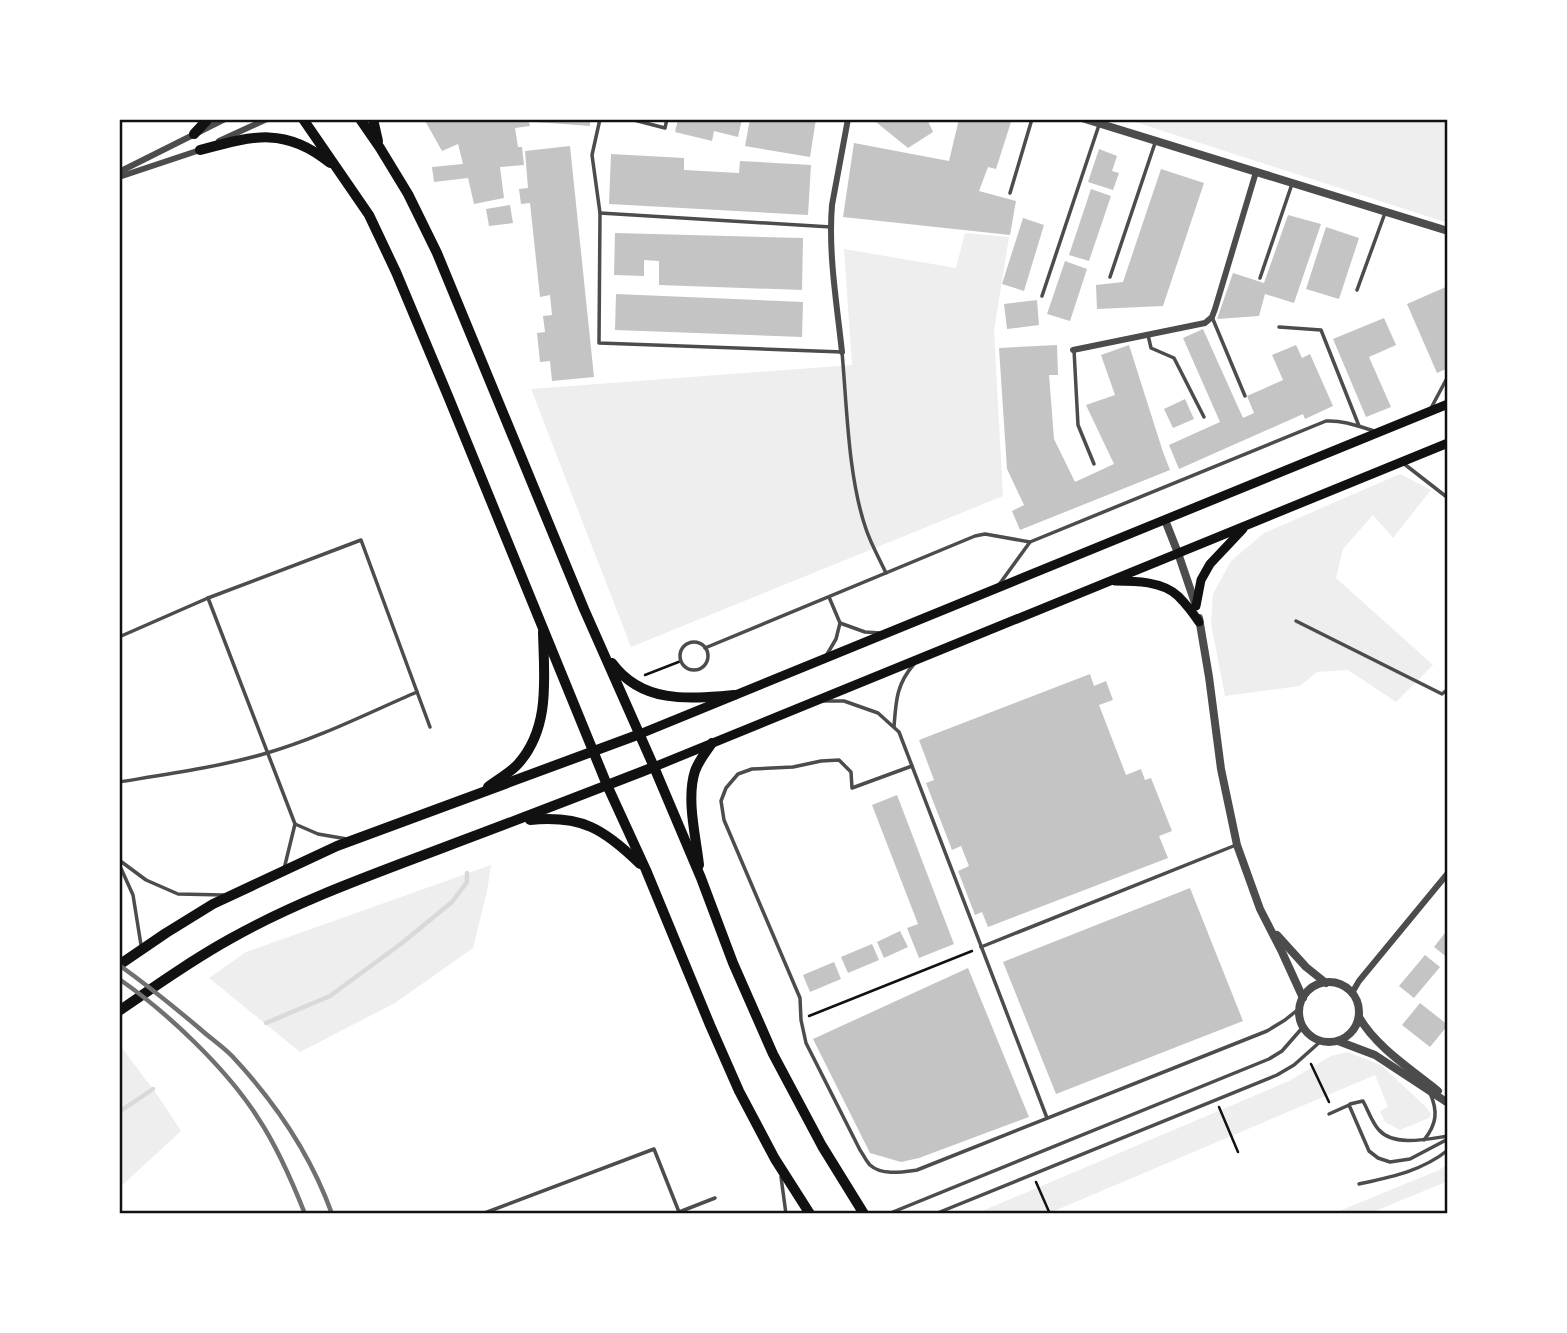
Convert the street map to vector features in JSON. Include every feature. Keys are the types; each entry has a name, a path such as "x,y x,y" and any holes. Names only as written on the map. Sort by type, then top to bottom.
{"highway":[{"path":"194,134 208,119"},
{"path":"303,119 369,215 396,272 607,785 646,870 710,1026 739,1091 780,1168 810,1214"},
{"path":"360,119 408,194 437,253 773,1054 822,1146 864,1214"},
{"path":"373,119 380,148"},
{"path":"200,150 245,138 274,136 319,154 341,172"},
{"path":"478,794 517,765 530,747 541,724 544,699 542,626"},
{"path":"598,640 614,666 634,685 658,694 684,698 734,695"},
{"path":"119,965 213,904 284,870 355,840 640,734"},
{"path":"701,878 691,802 692,784 699,763 712,743"},
{"path":"119,1012 198,958 269,920 352,882 654,767"},
{"path":"513,822 550,818 571,820 595,828 617,842 646,870"}],"main road":[{"path":"640,734 1448,404"},
{"path":"654,767 1448,443"},
{"path":"1196,606 1201,580 1210,564 1247,525"},
{"path":"1110,580 1159,586 1176,594 1199,622"}],"street":[{"path":"119,175 225,119"},
{"path":"119,175 200,150 267,119"},
{"path":"842,352 831,227 832,205 848,119"},
{"path":"1085,119 1448,231"},
{"path":"1073,350 1205,323 1212,317 1256,172"},
{"path":"1165,520 1196,606 1221,769 1237,845 1260,909 1303,998"},
{"path":"1352,993 1448,873"},
{"path":"1260,909 1280,940 1326,983"},
{"path":"1338,1041 1352,1032 1359,1017 1357,1000 1345,987 1336,983 1317,985 1308,990 1300,1008 1303,1027 1314,1038 1321,1041 1338,1041 1375,1055 1448,1101"},
{"path":"1359,1017 1375,1039 1448,1101"}],"lane":[{"path":"600,119 592,155 600,213 599,343 842,352 853,471 860,507 866,529 886,573"},
{"path":"630,119 665,128 667,119"},
{"path":"1010,193 1032,119"},
{"path":"1042,296 1100,124"},
{"path":"1110,277 1156,141"},
{"path":"1260,278 1292,183"},
{"path":"1357,290 1385,212"},
{"path":"600,213 831,227"},
{"path":"1212,317 1245,396"},
{"path":"1279,327 1321,330 1359,426"},
{"path":"1148,335 1151,348 1174,358 1204,417"},
{"path":"1073,350 1078,425 1094,464"},
{"path":"1428,412 1448,379"},
{"path":"996,589 1030,542 1326,421 1346,422 1379,433"},
{"path":"1401,462 1448,498"},
{"path":"705,648 975,536 985,534 1030,542"},
{"path":"119,636 208,598 361,540 430,727"},
{"path":"824,658 836,639 840,623 829,597"},
{"path":"208,598 295,824 284,870"},
{"path":"1296,621 1442,694 1448,689"},
{"path":"840,623 865,632 887,633"},
{"path":"697,643 705,648 708,660 702,667 691,670 681,661 681,651 688,644 697,643"},
{"path":"894,727 896,700 904,676 920,658"},
{"path":"119,782 189,771 268,753 417,692"},
{"path":"813,701 844,701 878,713 899,732 1047,1118"},
{"path":"912,766 852,788 851,772 839,760 793,767 752,769 738,774 726,788 721,801 724,820 800,998 806,1044 860,1150 871,1166 899,1173 917,1170 1267,1031 1300,1008"},
{"path":"295,824 318,834 355,840"},
{"path":"981,947 1237,845"},
{"path":"119,862 146,880 178,894 233,895"},
{"path":"119,862 133,895 141,950"},
{"path":"888,1214 1269,1059 1282,1051 1303,1027"},
{"path":"935,1214 1277,1075 1294,1065 1321,1041"},
{"path":"1424,1140 1436,1119 1436,1110 1429,1091"},
{"path":"1329,1114 1363,1101 1377,1129 1387,1137 1396,1140 1448,1137"},
{"path":"1349,1105 1369,1151 1377,1158 1390,1162 1410,1159 1448,1137"},
{"path":"482,1214 654,1149 676,1213 715,1198"},
{"path":"1359,1184 1419,1169 1448,1150"},
{"path":"780,1168 786,1214"}],"path":[{"path":"629,681 681,661"},
{"path":"801,1020 981,947"},
{"path":"1313,1068 1334,1111"},
{"path":"1215,1100 1238,1152"},
{"path":"1032,1174 1050,1214"}],"shaded area":[{"path":"1126,119 1448,119 1448,223"},
{"path":"965,233 1009,237 994,331 1003,496 631,647 531,389 852,365 844,249 956,268"},
{"path":"1400,474 1431,490 1393,538 1373,515 1343,549 1336,578 1433,665 1396,702 1348,670 1317,672 1300,686 1225,696 1211,624 1213,594 1231,561 1264,533"},
{"path":"491,865 473,948 395,1003 300,1052 209,978 246,952"},
{"path":"119,1044 181,1131 119,1188"},
{"path":"1347,1052 1381,1065 1427,1108 1431,1114 1429,1118 1400,1130 1385,1122 1380,1111 1388,1107 1375,1075 1047,1214 975,1214 1289,1081 1331,1056"},
{"path":"1448,1164 1448,1181 1368,1214 1332,1214 1439,1170"}],"building":[{"path":"424,119 528,119 530,126 515,128 518,147 522,147 524,165 500,167 504,198 474,204 468,178 434,182 432,167 463,164 458,144 442,151"},
{"path":"535,119 590,119 590,126 535,122"},
{"path":"678,119 742,119 738,137 714,131 712,141 675,132"},
{"path":"750,119 816,119 810,157 745,146"},
{"path":"880,119 927,119 933,132 908,148 876,122"},
{"path":"959,119 1001,119 1011,122 996,169 988,167 979,191 1016,201 1010,235 843,217 854,143 949,161"},
{"path":"570,146 594,377 552,381 550,361 540,362 537,333 545,332 543,316 552,315 550,295 540,297 530,203 521,204 519,189 528,188 525,151"},
{"path":"1099,149 1117,156 1112,171 1119,173 1113,190 1088,182"},
{"path":"611,154 684,158 684,170 739,173 740,161 811,165 808,215 609,204"},
{"path":"1161,169 1204,183 1163,306 1097,309 1096,285 1123,282"},
{"path":"1091,189 1111,196 1089,261 1069,255"},
{"path":"510,205 513,223 489,226 486,209"},
{"path":"1288,215 1321,224 1294,303 1265,294 1259,316 1217,319 1233,273 1264,283"},
{"path":"1023,218 1044,225 1024,291 1002,284"},
{"path":"1326,227 1359,238 1339,299 1306,289"},
{"path":"615,233 803,238 802,290 659,285 659,261 644,260 644,276 614,275"},
{"path":"1065,261 1087,269 1070,321 1047,314"},
{"path":"1448,286 1448,368 1437,373 1407,304"},
{"path":"616,294 803,302 802,337 615,330"},
{"path":"1037,300 1039,325 1007,329 1004,304"},
{"path":"1384,318 1396,345 1369,357 1391,407 1366,417 1333,339"},
{"path":"1203,329 1243,418 1254,413 1247,396 1283,380 1272,355 1296,345 1302,358 1310,354 1333,406 1305,419 1303,414 1179,469 1169,445 1220,422 1183,338"},
{"path":"1057,345 1058,375 1049,375 1054,439 1075,482 1114,464 1086,405 1115,395 1101,355 1129,345 1170,470 1020,530 1012,511 1024,505 1007,469 999,348"},
{"path":"1185,399 1194,419 1173,428 1164,409"},
{"path":"1090,674 1094,686 1106,681 1113,700 1099,705 1126,775 1141,769 1145,780 1151,778 1172,831 1159,836 1168,858 988,927 982,912 975,915 958,871 969,866 961,846 952,850 926,783 934,780 919,740"},
{"path":"897,795 954,944 919,958 907,928 918,924 872,805"},
{"path":"1190,888 1243,1021 1056,1094 1003,962"},
{"path":"1448,929 1448,958 1434,947"},
{"path":"900,931 908,947 884,958 877,942"},
{"path":"872,944 879,960 848,973 841,957"},
{"path":"1425,955 1440,967 1414,998 1399,986"},
{"path":"834,962 841,979 810,992 803,975"},
{"path":"968,968 1029,1117 919,1158 901,1162 870,1153 813,1039"},
{"path":"1420,1003 1448,1025 1430,1047 1402,1025"}],"waterway":[{"path":"266,1023 330,996 402,943 452,902 467,882 467,873"},
{"path":"119,1112 153,1089"}],"railway":[{"path":"119,965 224,1049 248,1074 290,1130 314,1171 332,1214"},
{"path":"119,979 195,1042 230,1080 265,1129 290,1177 305,1214"}]}
